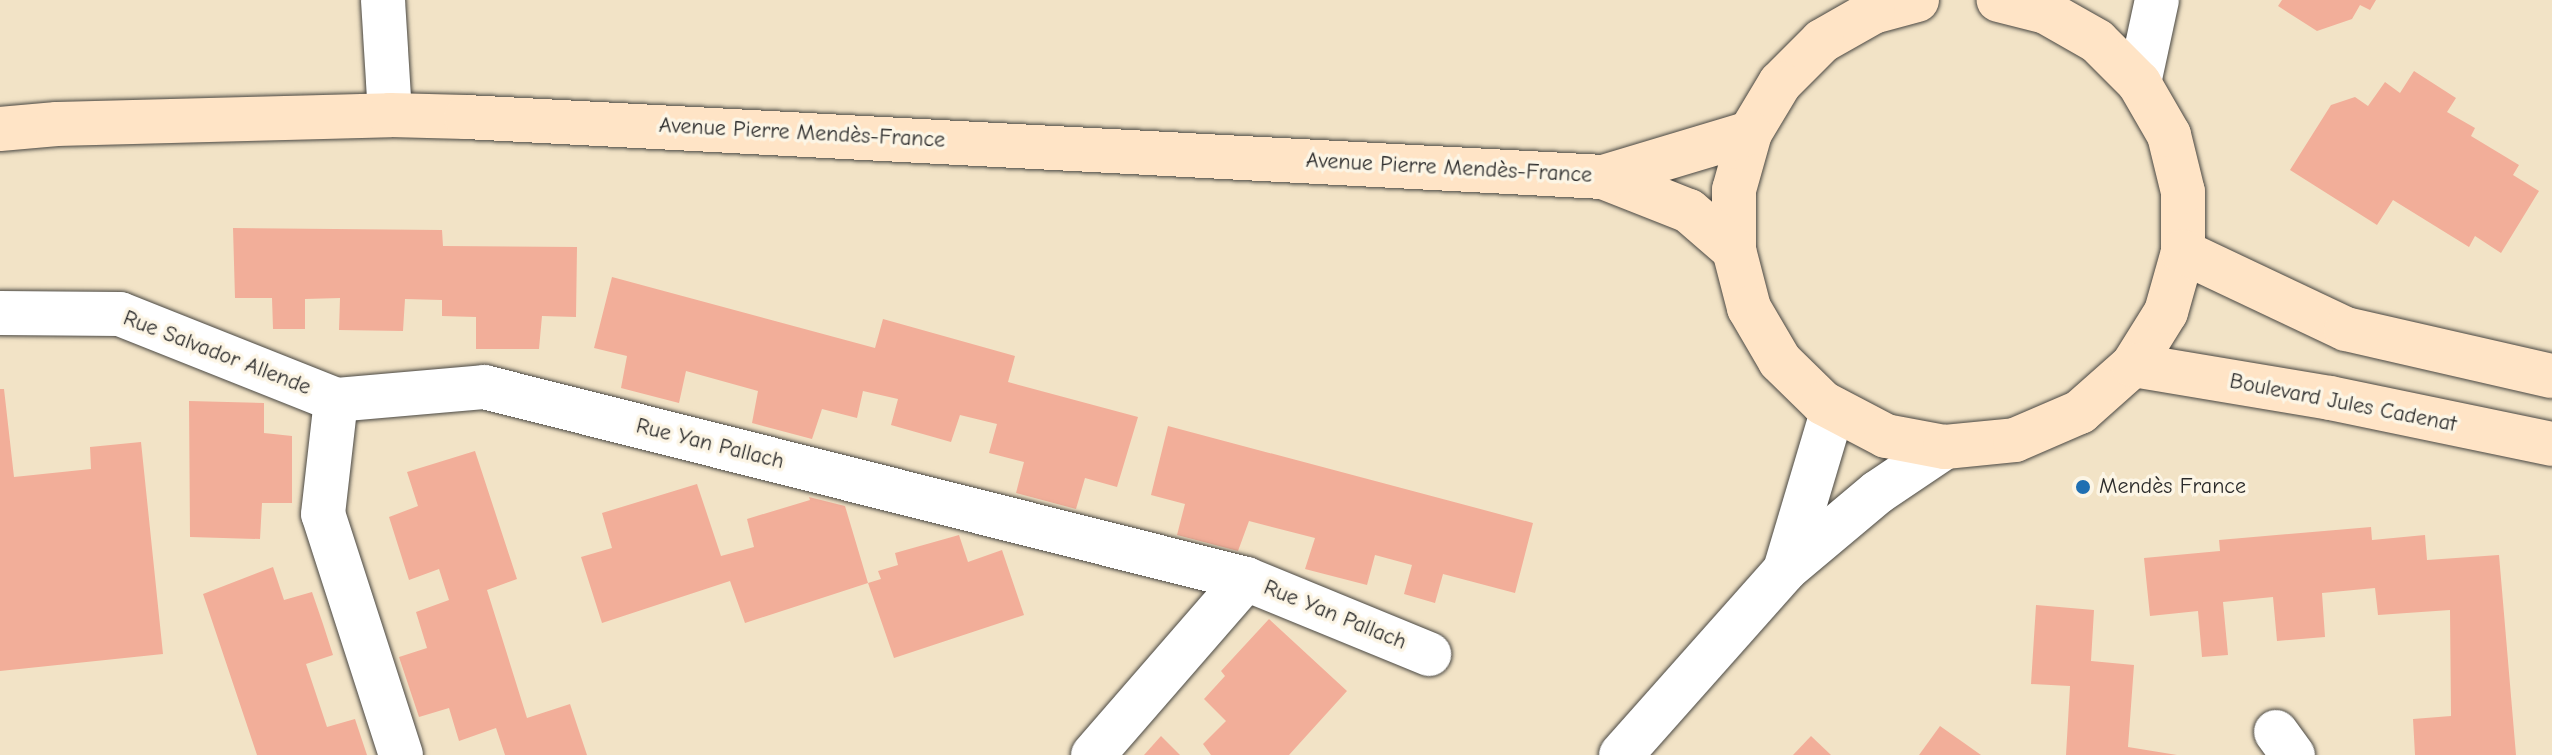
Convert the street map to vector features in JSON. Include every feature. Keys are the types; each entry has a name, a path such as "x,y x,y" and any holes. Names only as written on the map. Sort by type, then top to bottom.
{"street":[{"path":"383,0 390,115"},
{"path":"1917,0 1873,12 1822,41 1780,83 1750,133 1734,190 1734,250 1749,308 1780,361 1833,409 1886,436 1945,447 2015,440 2080,412 2133,365 2166,312 2183,252 2183,192 2169,135 2139,83 2097,41 2054,6 1999,0"},
{"path":"2139,83 2157,0"},
{"name":"Avenue Pierre Mendès-France","path":"0,129 390,115 675,125 1603,177 1689,211 1734,250"},
{"name":"Avenue Pierre Mendès-France","path":"1603,177 1750,133"},
{"path":"2183,252 2346,329 2552,376"},
{"name":"Rue Salvador Allende","path":"0,313 120,314 336,400"},
{"name":"Boulevard Jules Cadenat","path":"2133,365 2330,398 2552,444"},
{"name":"Rue Yan Pallach","path":"336,400 484,387 1246,579 1429,654"},
{"path":"336,400 323,514 401,755"},
{"path":"1785,570 1833,409"},
{"path":"1621,755 1785,570 1878,492 1945,447"},
{"path":"1093,755 1246,579"}],"building":[{"path":"2282,0 2376,0 2370,10 2360,5 2352,19 2317,31 2278,6"},
{"path":"2414,71 2456,98 2447,112 2475,128 2471,136 2519,165 2513,175 2539,191 2501,253 2475,236 2469,247 2393,200 2377,225 2290,170 2331,105 2355,97 2368,106 2385,82 2400,93"},
{"path":"233,228 442,230 443,246 577,247 576,317 542,316 539,349 476,349 476,317 442,316 442,300 405,299 403,331 339,330 340,298 305,299 305,329 273,329 272,298 235,298"},
{"path":"612,277 875,348 883,319 1015,356 1008,382 1138,417 1117,487 1085,478 1076,509 1016,493 1024,462 989,453 997,424 960,415 951,442 891,425 898,399 863,391 857,418 822,409 812,439 752,423 758,391 686,371 679,403 621,388 627,356 594,348"},
{"path":"0,389 4,389 14,477 91,469 90,447 141,442 163,654 0,671"},
{"path":"189,401 264,403 264,433 292,436 292,503 262,503 260,539 190,537"},
{"path":"1168,426 1533,523 1515,593 1443,574 1435,603 1404,594 1412,565 1375,555 1367,585 1305,569 1315,538 1249,521 1238,551 1177,535 1185,504 1151,495"},
{"path":"475,451 517,579 487,590 527,718 570,704 587,755 505,755 496,728 459,741 449,708 419,717 399,657 427,648 416,612 449,600 439,569 409,580 389,517 418,506 407,472"},
{"path":"697,484 721,556 754,547 747,519 810,500 809,497 845,506 868,583 745,623 730,581 602,623 581,557 612,548 602,513"},
{"path":"2371,527 2372,540 2425,535 2427,560 2499,555 2516,755 2415,755 2413,719 2451,716 2450,610 2378,615 2375,588 2322,593 2325,637 2277,641 2273,597 2223,602 2228,655 2202,657 2198,611 2150,616 2144,558 2220,551 2219,540"},
{"path":"959,535 968,562 1002,550 1024,615 894,658 868,583 881,579 878,571 898,565 895,553"},
{"path":"273,567 284,600 312,592 333,655 306,664 327,727 355,719 367,755 257,755 203,594"},
{"path":"2036,605 2094,610 2091,661 2134,665 2128,747 2177,755 2066,755 2070,686 2031,684"},
{"path":"1269,619 1347,691 1289,755 1211,755 1203,744 1226,721 1204,699 1225,676 1221,671"},
{"path":"1940,726 1981,755 1919,755"},
{"path":"1161,736 1180,755 1144,755"},
{"path":"1811,736 1831,755 1793,755"}],"place":[{"name":"Mendès France","path":"2083,487"}]}
